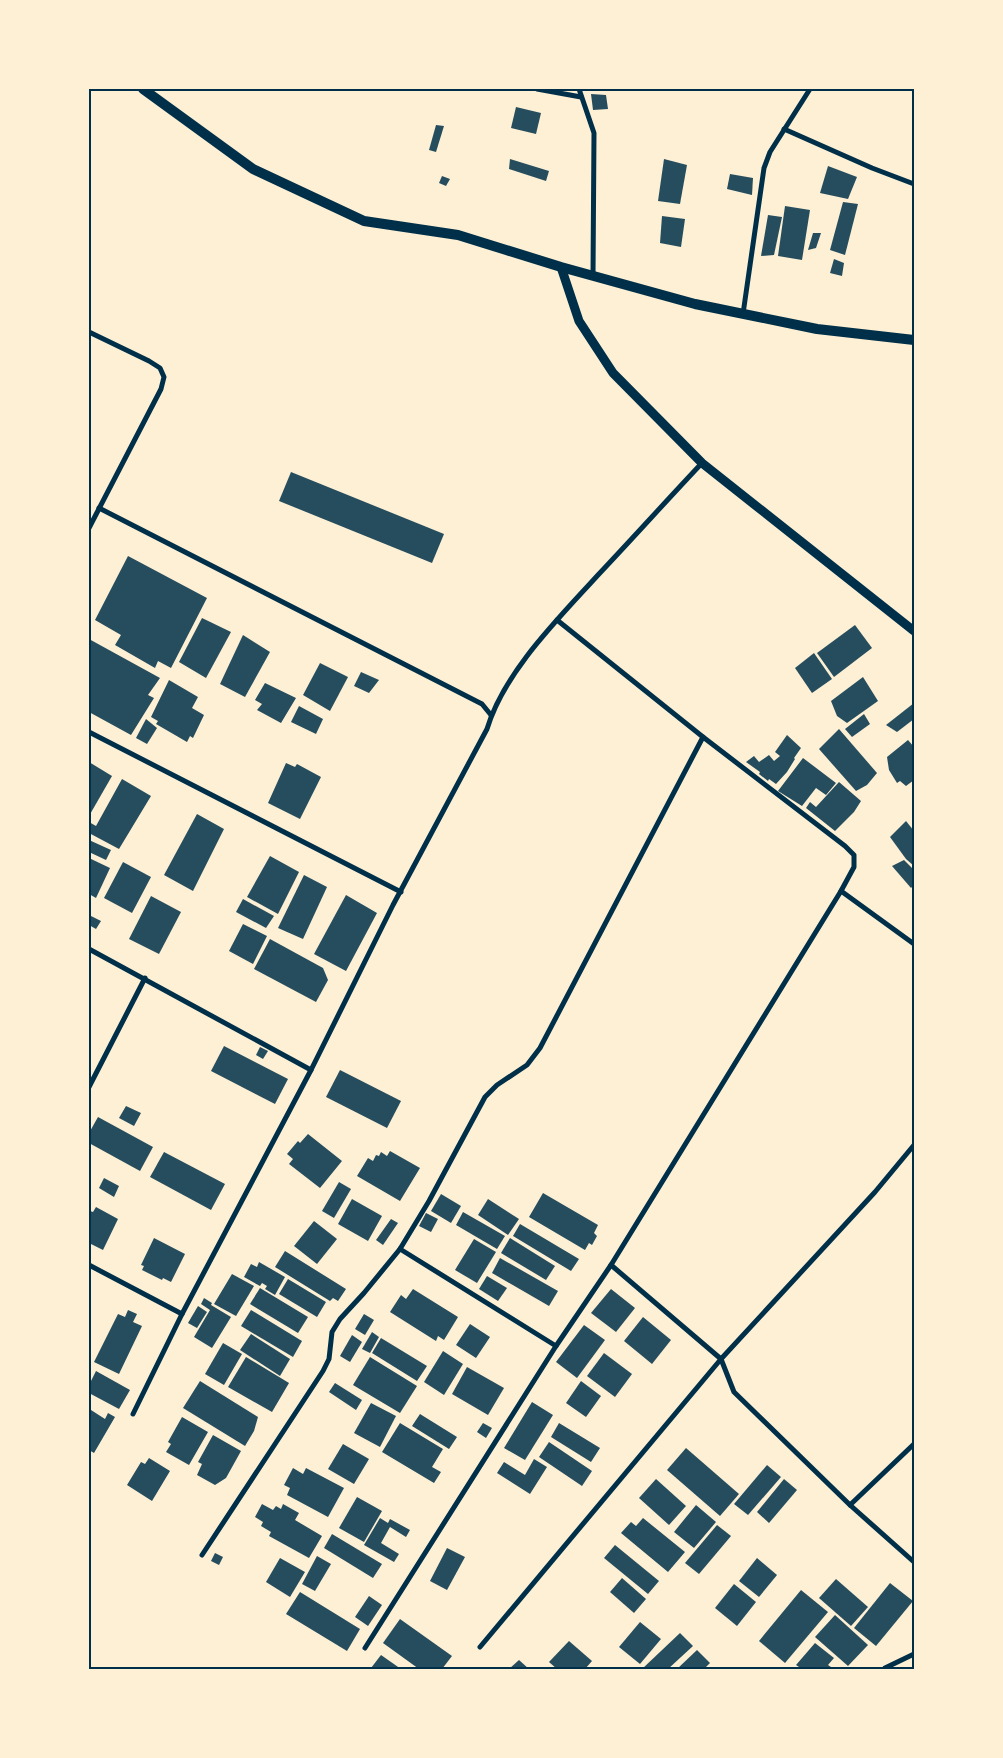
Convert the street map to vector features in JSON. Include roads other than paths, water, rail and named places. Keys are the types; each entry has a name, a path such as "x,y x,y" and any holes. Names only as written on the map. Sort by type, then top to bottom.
{"main road":[{"path":"143,89 253,169 364,221 458,235 594,277 696,304 817,329 914,340"}],"street":[{"path":"538,89 581,97"},
{"path":"579,89 594,133 594,277"},
{"path":"743,314 764,168 770,152 810,89"},
{"path":"784,129 872,168 914,184"},
{"path":"561,267 579,321 613,373 702,463 914,631"},
{"path":"89,332 149,361 160,368 164,377 161,389 89,528"},
{"path":"133,1414 182,1314 311,1070 401,892 487,729 491,715 520,665 557,620 702,463"},
{"path":"99,508 482,704 491,715"},
{"path":"365,1648 556,1346 611,1265 854,867 854,855 845,846 703,737 557,620"},
{"path":"89,732 401,892"},
{"path":"202,1555 324,1371 329,1359 332,1332 340,1319 400,1249 429,1201 485,1097 497,1084 527,1065 540,1048 703,737"},
{"path":"841,891 914,944"},
{"path":"89,949 311,1070"},
{"path":"89,1087 145,978"},
{"path":"480,1647 721,1359 875,1192 914,1146"},
{"path":"400,1249 556,1346"},
{"path":"89,1265 182,1314"},
{"path":"611,1265 721,1359 734,1392 850,1505 914,1562"},
{"path":"850,1505 914,1444"},
{"path":"885,1668 914,1654"}]}
